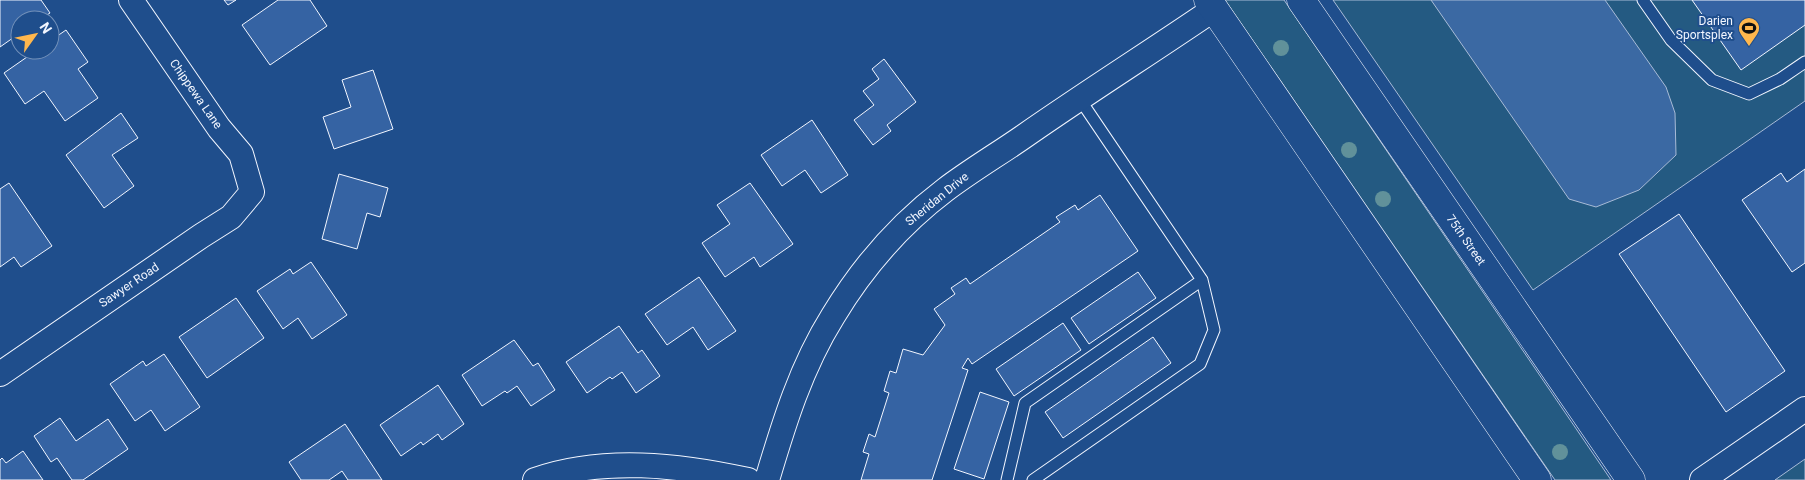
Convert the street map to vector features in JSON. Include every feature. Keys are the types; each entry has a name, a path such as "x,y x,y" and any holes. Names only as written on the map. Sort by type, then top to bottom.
{"main road":[{"name":"75th Street","path":"1301,0 1631,480"},
{"path":"1211,5 1537,480"}],"street":[{"name":"Chippewa Lane","path":"131,0 219,128 241,154 252,192"},
{"name":"Sheridan Drive","path":"767,480 797,384 833,316 887,243 914,214 944,190 1211,5"},
{"name":"Sawyer Road","path":"0,374 193,241 231,217 252,192"},
{"path":"1702,480 1805,409"},
{"path":"535,480 575,470 635,466 681,468 748,480"}],"lane":[{"path":"1644,0 1671,40 1712,80 1749,94 1780,79 1805,62"},
{"path":"1033,480 1200,364 1214,330 1202,280 1079,98"},
{"path":"1007,480 1025,403 1202,280"}],"shaded area":[{"path":"1225,0 1284,0 1611,480 1555,480"},
{"path":"1333,0 1805,0 1805,101 1533,290"},
{"path":"1431,0 1605,0 1666,87 1675,113 1676,155 1639,190 1596,207 1569,199"},
{"path":"1805,459 1805,480 1775,480"}],"building":[{"path":"0,0 41,0 48,10 10,10 10,40 0,47"},
{"path":"224,0 236,0 228,5"},
{"path":"278,0 310,0 327,26 270,65 242,25"},
{"name":"Darien Sportsplex","path":"1692,0 1805,0 1805,25 1741,70"},
{"path":"66,30 88,62 78,69 98,98 65,121 44,91 25,104 4,73 23,60 60,60 60,34"},
{"path":"884,59 916,102 887,125 891,131 873,145 854,120 874,105 863,91 879,79 872,69"},
{"path":"373,70 393,129 334,149 323,117 351,107 342,80"},
{"path":"121,113 138,138 112,155 134,186 104,208 66,155"},
{"path":"812,120 848,175 821,193 805,170 782,186 761,155"},
{"path":"1805,169 1805,263 1792,272 1742,200 1781,173 1787,182"},
{"path":"339,174 388,188 380,217 367,213 357,249 322,239"},
{"path":"9,183 52,246 21,267 14,257 0,267 0,189"},
{"path":"750,183 793,244 760,267 754,257 725,277 702,243 730,224 717,205"},
{"path":"1100,195 1138,251 972,364 968,358 962,368 968,370 932,480 861,480 869,454 863,452 869,434 875,437 889,393 884,391 890,371 896,373 903,349 923,355 945,325 934,309 955,294 951,288 966,278 970,284 1060,222 1056,217 1075,205 1078,210"},
{"path":"1679,214 1785,371 1726,412 1619,254"},
{"path":"311,262 347,315 312,339 298,318 283,329 257,291 290,269 293,274"},
{"path":"1138,272 1156,298 1089,344 1071,318"},
{"path":"699,277 736,331 708,350 693,327 667,345 645,314"},
{"path":"236,298 264,338 207,378 179,337"},
{"path":"1063,323 1081,350 1014,396 996,369"},
{"path":"619,326 638,353 642,350 660,376 636,393 622,372 612,379 610,377 587,393 566,362"},
{"path":"1153,337 1171,363 1063,438 1045,412"},
{"path":"514,340 533,366 538,363 555,390 531,406 517,386 507,393 505,391 482,406 462,375"},
{"path":"164,354 200,407 165,431 151,410 135,421 110,384 143,361 146,366"},
{"path":"438,385 464,424 442,440 438,434 423,445 421,442 401,456 380,425"},
{"path":"980,392 1009,402 984,479 954,469"},
{"path":"60,418 76,441 108,419 128,449 83,480 72,480 57,458 51,462 34,436"},
{"path":"345,424 382,480 348,480 342,471 329,480 301,480 289,462"},
{"path":"23,451 43,480 0,480 0,460 2,458 6,463"}],"place":[{"name":"Darien Sportsplex","path":"1749,47"}]}
